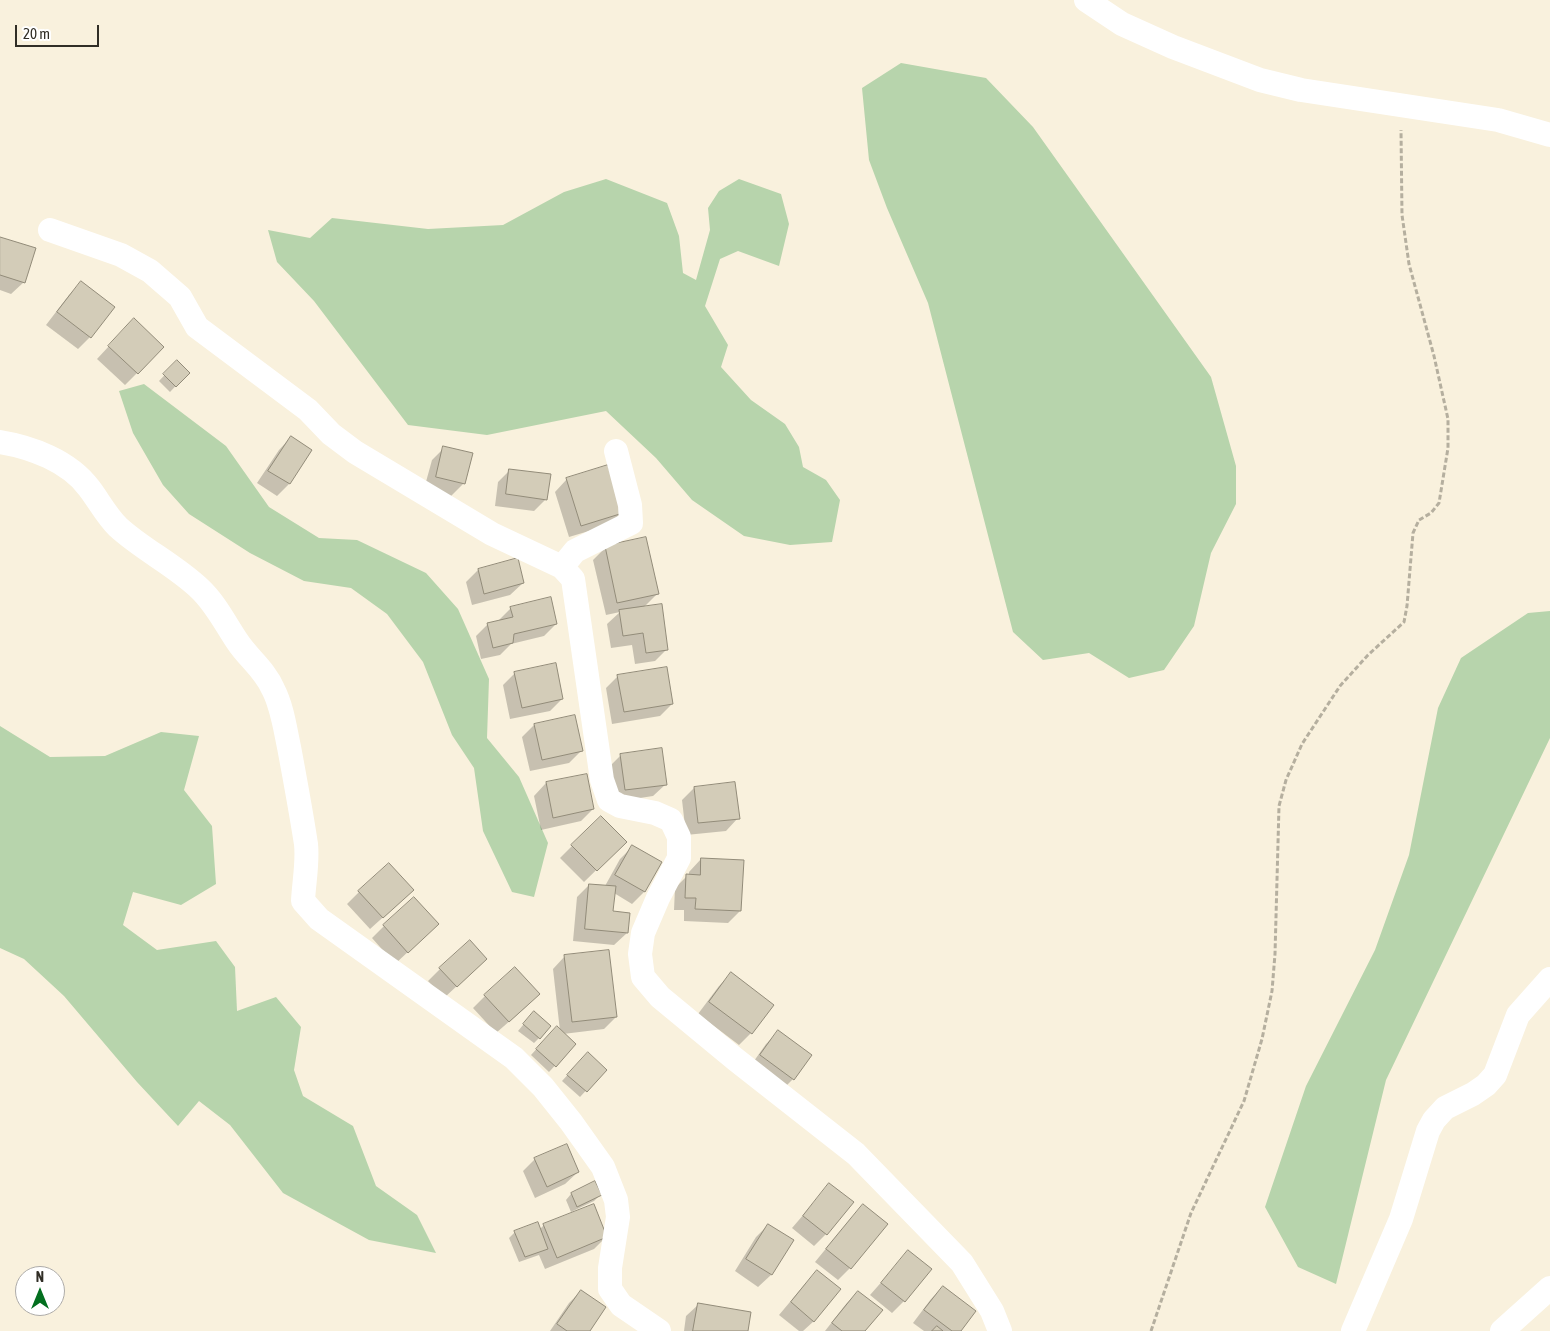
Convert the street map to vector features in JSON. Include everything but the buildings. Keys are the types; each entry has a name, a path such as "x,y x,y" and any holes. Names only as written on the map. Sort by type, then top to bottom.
{"street":[{"path":"1086,0 1122,24 1173,47 1260,80 1300,90 1498,120 1550,135"},
{"path":"50,230 121,255 150,271 180,297 197,327 308,410 331,434 355,452 492,534 562,567 573,579 602,780 609,800 620,806 655,813 672,820 680,837 679,858 658,898 643,933 640,954 643,977 660,997 735,1059 856,1154 962,1263 992,1310 1000,1331"},
{"path":"0,442 34,450 67,467 88,486 109,519 128,536 200,588 216,608 237,642 262,671 274,689 283,719 308,860 303,901 319,919 514,1058 543,1087 603,1167 616,1200 618,1217 610,1268 610,1289 620,1306 659,1331"},
{"path":"562,567 574,552 631,523 630,505 616,451"},
{"path":"1353,1331 1401,1219 1428,1131 1434,1120 1445,1108 1480,1090 1495,1075 1518,1014 1550,979"},
{"path":"1502,1331 1550,1288"}],"path":[{"path":"1151,1331 1191,1213 1244,1100 1262,1039 1272,991 1275,954 1279,806 1286,780 1302,744 1340,686 1368,655 1404,622 1413,533 1419,520 1431,513 1439,503 1448,448 1448,419 1434,356 1408,264 1402,215 1400,145 1402,105"}],"green space":[{"path":"901,63 986,78 1033,127 1211,377 1236,466 1236,504 1211,553 1194,626 1164,670 1129,678 1089,653 1043,660 1013,632 928,303 887,208 869,160 862,88"},
{"path":"606,179 667,203 679,236 683,273 696,280 710,230 708,208 719,191 739,179 781,194 789,224 779,266 738,251 720,259 705,306 728,345 721,367 751,400 785,424 799,447 803,467 826,480 840,500 832,542 790,545 744,536 692,500 656,458 606,411 487,435 408,425 314,301 277,262 268,230 310,238 332,218 428,229 503,225 564,192"},
{"path":"144,384 226,446 269,507 319,538 357,540 426,573 458,609 489,679 487,738 519,777 548,843 534,897 512,892 483,831 474,768 452,735 423,662 387,614 351,588 304,581 250,553 189,514 163,485 133,433 119,391"},
{"path":"1550,611 1550,738 1386,1080 1336,1284 1298,1267 1265,1207 1306,1086 1375,950 1409,855 1438,708 1461,658 1528,613"},
{"path":"0,726 50,757 105,756 161,732 199,736 184,790 212,826 216,884 181,905 133,892 123,925 157,950 216,941 235,967 237,1011 276,997 301,1027 294,1070 303,1096 353,1126 376,1186 417,1215 436,1253 369,1240 283,1193 230,1125 199,1101 178,1126 137,1082 64,996 24,959 0,948"}]}
